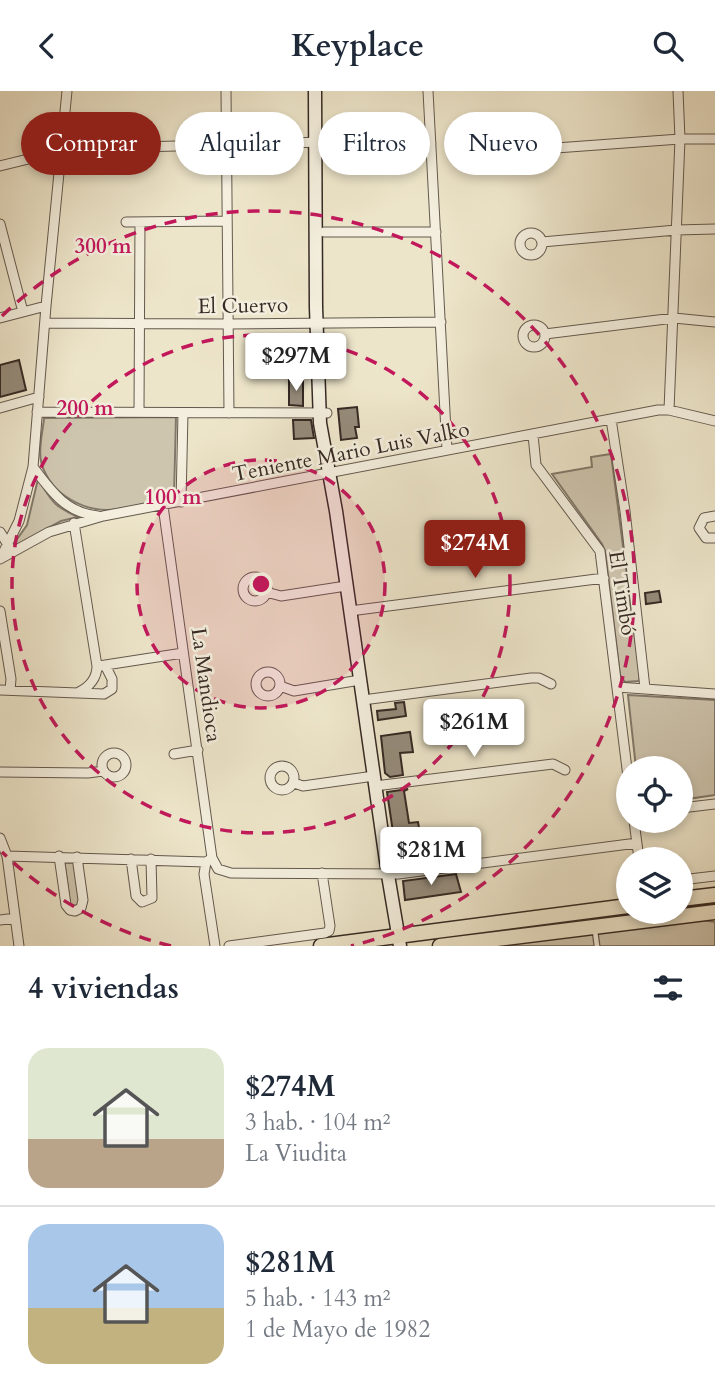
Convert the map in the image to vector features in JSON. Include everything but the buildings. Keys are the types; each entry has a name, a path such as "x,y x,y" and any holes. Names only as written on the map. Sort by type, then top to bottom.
{"main road":[{"path":"315,91 318,129"},
{"path":"321,112 323,91"},
{"path":"319,175 320,322 325,458 330,473 399,941"},
{"path":"320,322 324,232 321,175"},
{"path":"693,898 715,895"},
{"path":"321,946 399,941 616,908"},
{"path":"440,946 715,912"}],"street":[{"path":"66,112 68,91"},
{"path":"226,91 226,112"},
{"path":"428,91 447,450"},
{"path":"669,410 680,139 678,91"},
{"path":"562,147 715,139"},
{"path":"0,166 21,161"},
{"path":"10,548 25,504 33,467 59,175"},
{"path":"226,175 229,413"},
{"path":"126,222 227,221"},
{"path":"139,412 140,222"},
{"path":"0,224 23,312"},
{"path":"542,242 715,229"},
{"path":"324,232 436,232"},
{"path":"0,318 46,306"},
{"path":"545,334 674,318 715,322"},
{"name":"El Cuervo","path":"45,323 441,322"},
{"path":"0,408 38,397"},
{"name":"Teniente Mario Luis Valko","path":"0,559 10,548 74,523 103,516 611,419 669,410 715,421"},
{"path":"37,412 323,413"},
{"path":"181,502 183,413"},
{"path":"611,419 645,688"},
{"name":"El Timbó","path":"533,435 536,465 600,551 625,756"},
{"path":"33,467 55,496 69,507 85,514 103,516"},
{"name":"La Mandioca","path":"163,506 198,750 209,860 204,874 215,946"},
{"path":"715,516 704,518 699,528 705,538 715,538"},
{"path":"0,611 11,679 5,690 109,692 113,683 101,665 74,523"},
{"path":"0,532 10,548"},
{"path":"350,611 604,578"},
{"path":"267,592 281,596 346,586"},
{"path":"101,665 183,653"},
{"path":"79,692 92,682 101,665"},
{"path":"363,700 531,678 539,678 551,684"},
{"path":"279,686 294,691 360,680"},
{"path":"617,687 715,694"},
{"path":"174,754 198,750"},
{"path":"293,783 303,786 374,781 552,764 565,770"},
{"path":"0,772 103,771"},
{"path":"693,807 715,804"},
{"path":"636,833 638,847"},
{"path":"0,838 7,856 5,874 19,946"},
{"path":"229,946 329,931 322,873 388,875 637,843"},
{"path":"7,856 209,860"},
{"path":"59,856 66,905 75,911 81,908 83,900 77,857"},
{"path":"131,859 136,896 142,902 152,898 151,859"},
{"name":"La Mandioca","path":"209,860 218,869 231,873 322,873"},
{"path":"693,879 715,876"},
{"path":"0,920 15,918"}],"lane":[{"path":"595,927 597,946"}],"shaded area":[{"path":"176,417 174,496 116,510 89,508 61,493 44,470 40,451 44,418"},
{"path":"611,454 639,681 625,682 620,675 605,551 552,474 592,467 591,457"},
{"path":"38,479 54,502 78,517 61,521 17,545 15,542 27,525"},
{"path":"628,695 715,700 715,795 693,798 693,756 635,756"},
{"path":"64,859 75,860 80,902 78,907 70,904"},
{"path":"693,921 715,922 715,946 492,946 670,924 693,924"}]}
